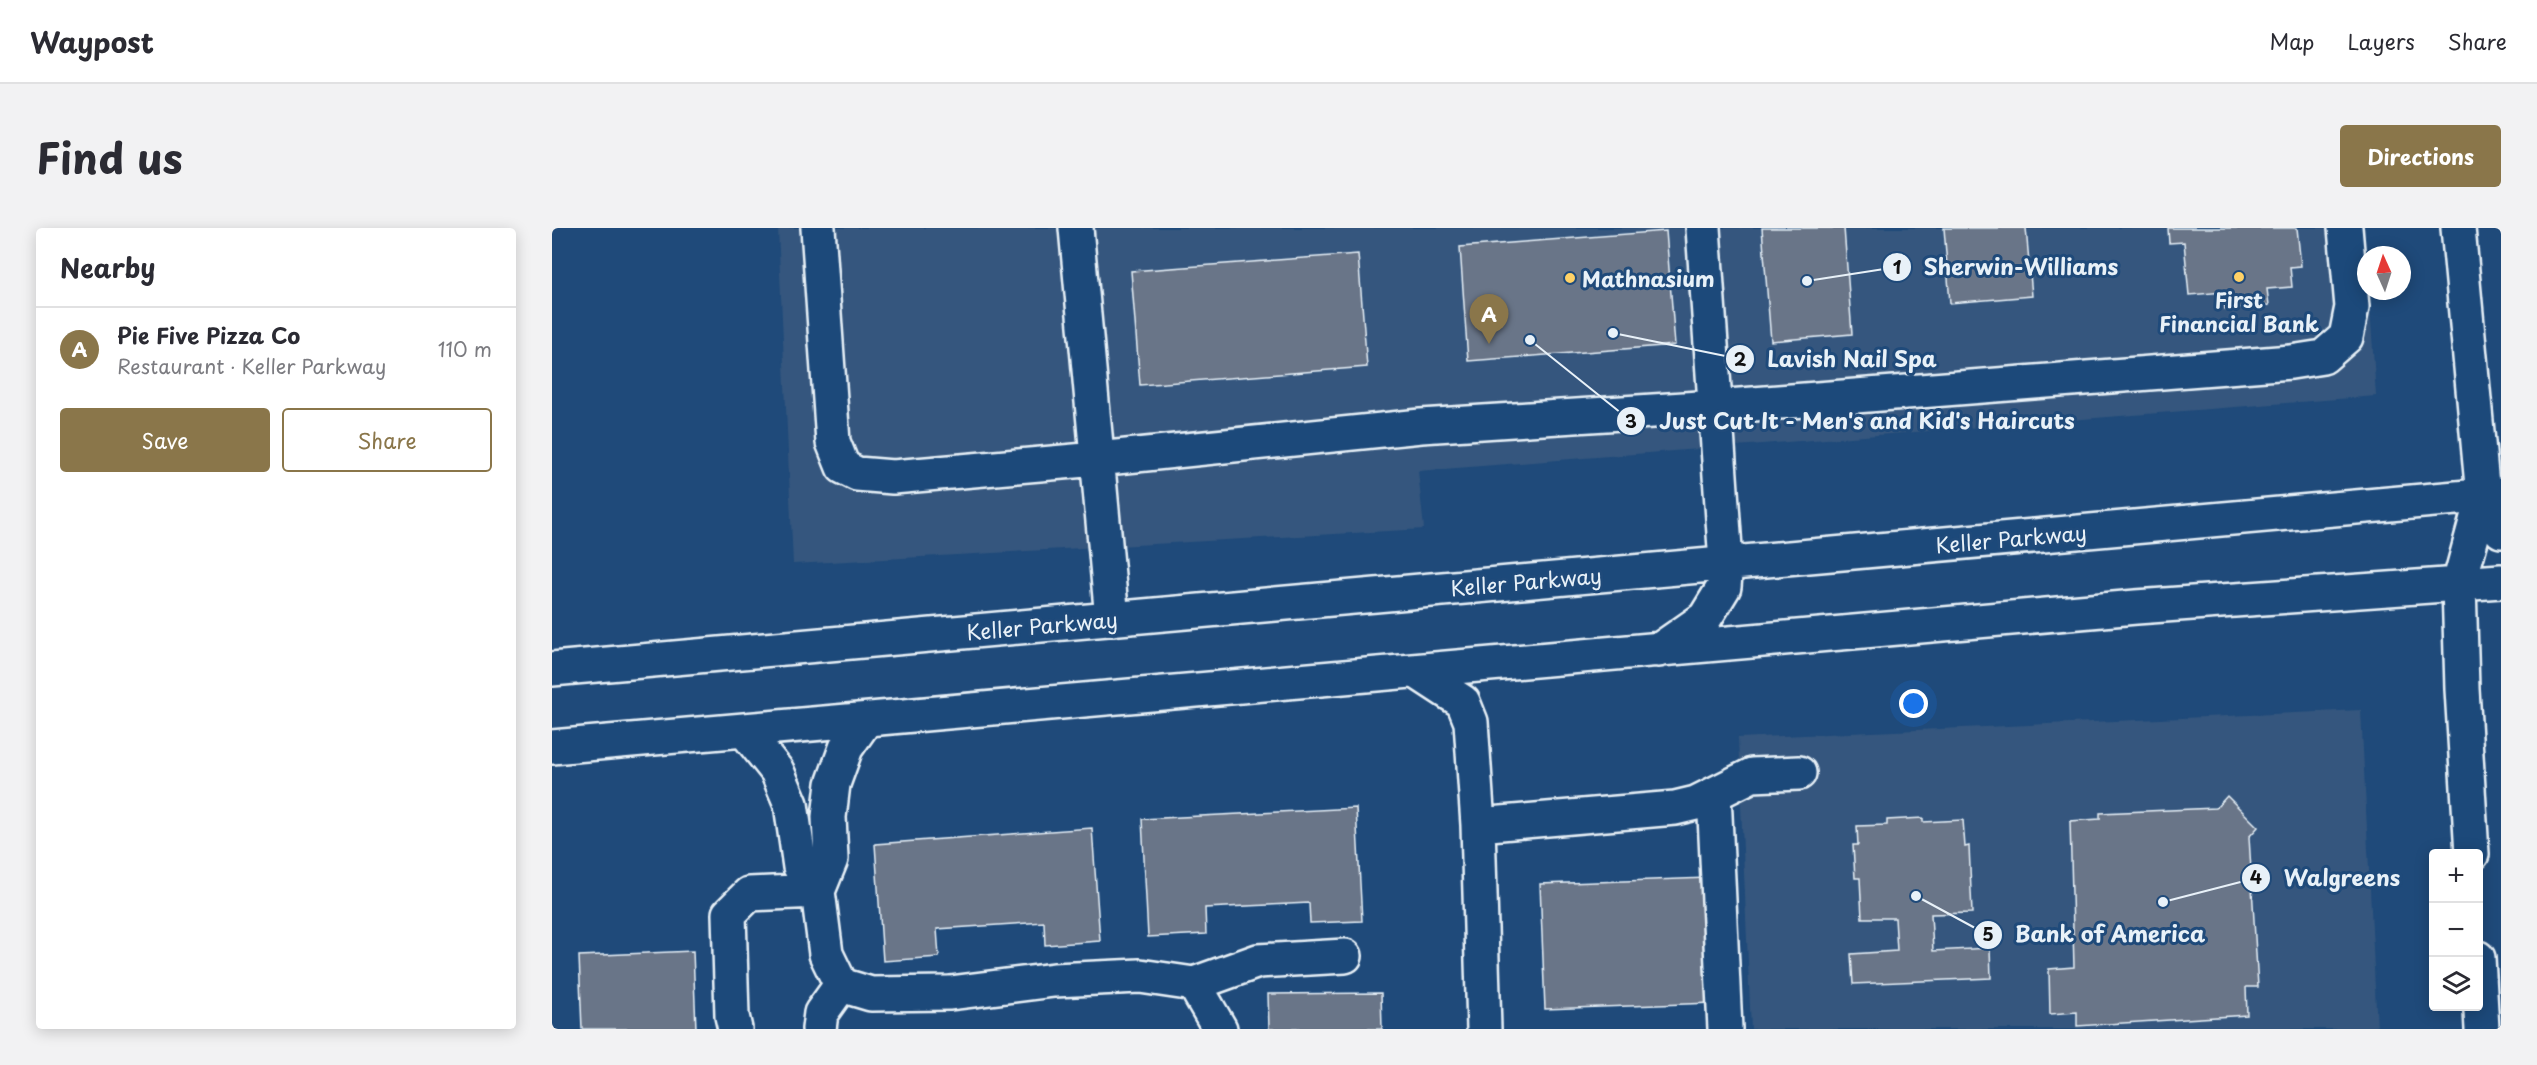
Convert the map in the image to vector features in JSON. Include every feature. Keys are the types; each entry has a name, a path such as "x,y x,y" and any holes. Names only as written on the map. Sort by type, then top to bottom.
{"main road":[{"path":"818,228 833,442 843,467 857,474 894,477 1421,426 1715,407 2291,362 2323,357 2346,337 2352,307 2345,228"},
{"path":"1076,228 1112,619"},
{"path":"1658,651 1705,618 1724,587 1726,563 1703,228"},
{"path":"2458,228 2492,495 2501,531"},
{"path":"2472,849 2462,688 2459,584 2492,495"},
{"name":"Keller Parkway","path":"552,669 2492,495"},
{"path":"552,747 2136,607 2501,581"},
{"path":"1417,672 1464,702 1472,722 1478,825 1484,1029"},
{"path":"865,721 846,748 833,784 829,817 831,859 818,891 825,954 841,985 871,994 950,993 1054,980 1140,976 1194,984 1258,961 1345,956"},
{"path":"745,731 777,771 791,804 800,867 818,891"},
{"path":"1478,825 1676,808 1696,803 1752,775 1799,773"},
{"path":"1714,794 1725,1029"},
{"path":"735,1029 732,1016 729,914 749,894 818,891"},
{"path":"1194,984 1220,1029"},
{"path":"819,1029 821,1013 841,985"},
{"path":"2481,1011 2482,1029"}],"shaded area":[{"path":"778,228 2365,228 2365,246 2357,246 2357,300 2370,300 2376,396 1418,471 1424,529 793,564"},
{"path":"2361,710 2377,1029 1751,1029 1738,738"}],"building":[{"path":"1762,228 1844,228 1852,334 1771,341"},
{"path":"1944,228 2026,228 2032,296 1950,303"},
{"name":"First Financial Bank","path":"2168,228 2297,228 2301,266 2290,267 2292,287 2267,289 2269,305 2225,309 2224,292 2189,295 2184,242 2169,243"},
{"path":"1666,231 1675,345 1468,361 1460,247"},
{"path":"1358,254 1367,367 1140,385 1131,271"},
{"path":"2227,796 2258,827 2249,837 2258,987 2246,987 2247,1015 2077,1026 2077,1012 2050,1014 2049,969 2074,967 2070,821 2100,819 2100,813 2216,808"},
{"path":"1356,808 1362,921 1310,923 1309,903 1205,908 1206,934 1148,937 1142,819"},
{"path":"1923,818 1923,822 1963,820 1965,847 1969,846 1972,913 1931,914 1933,951 1990,948 1991,978 1853,984 1851,954 1897,951 1895,918 1862,918 1860,878 1855,878 1853,845 1858,845 1857,826 1887,825 1887,820"},
{"path":"1092,828 1100,941 1045,945 1044,922 937,929 939,957 883,961 875,844"},
{"path":"1708,878 1713,1003 1545,1009 1540,884"},
{"path":"693,951 696,1029 582,1029 579,956"},
{"path":"1381,993 1382,1029 1269,1029 1268,994"}],"place":[{"name":"First Financial Bank","path":"2239,277"},
{"name":"Mathnasium","path":"1570,278"},
{"name":"Sherwin-Williams","path":"1807,281"},
{"name":"Lavish Nail Spa","path":"1613,333"},
{"name":"Just Cut It - Men's and Kid's Haircuts","path":"1530,340"},
{"name":"Pie Five Pizza Co","path":"1489,344"},
{"name":"Bank of America","path":"1916,896"},
{"name":"Walgreens","path":"2163,902"}]}
